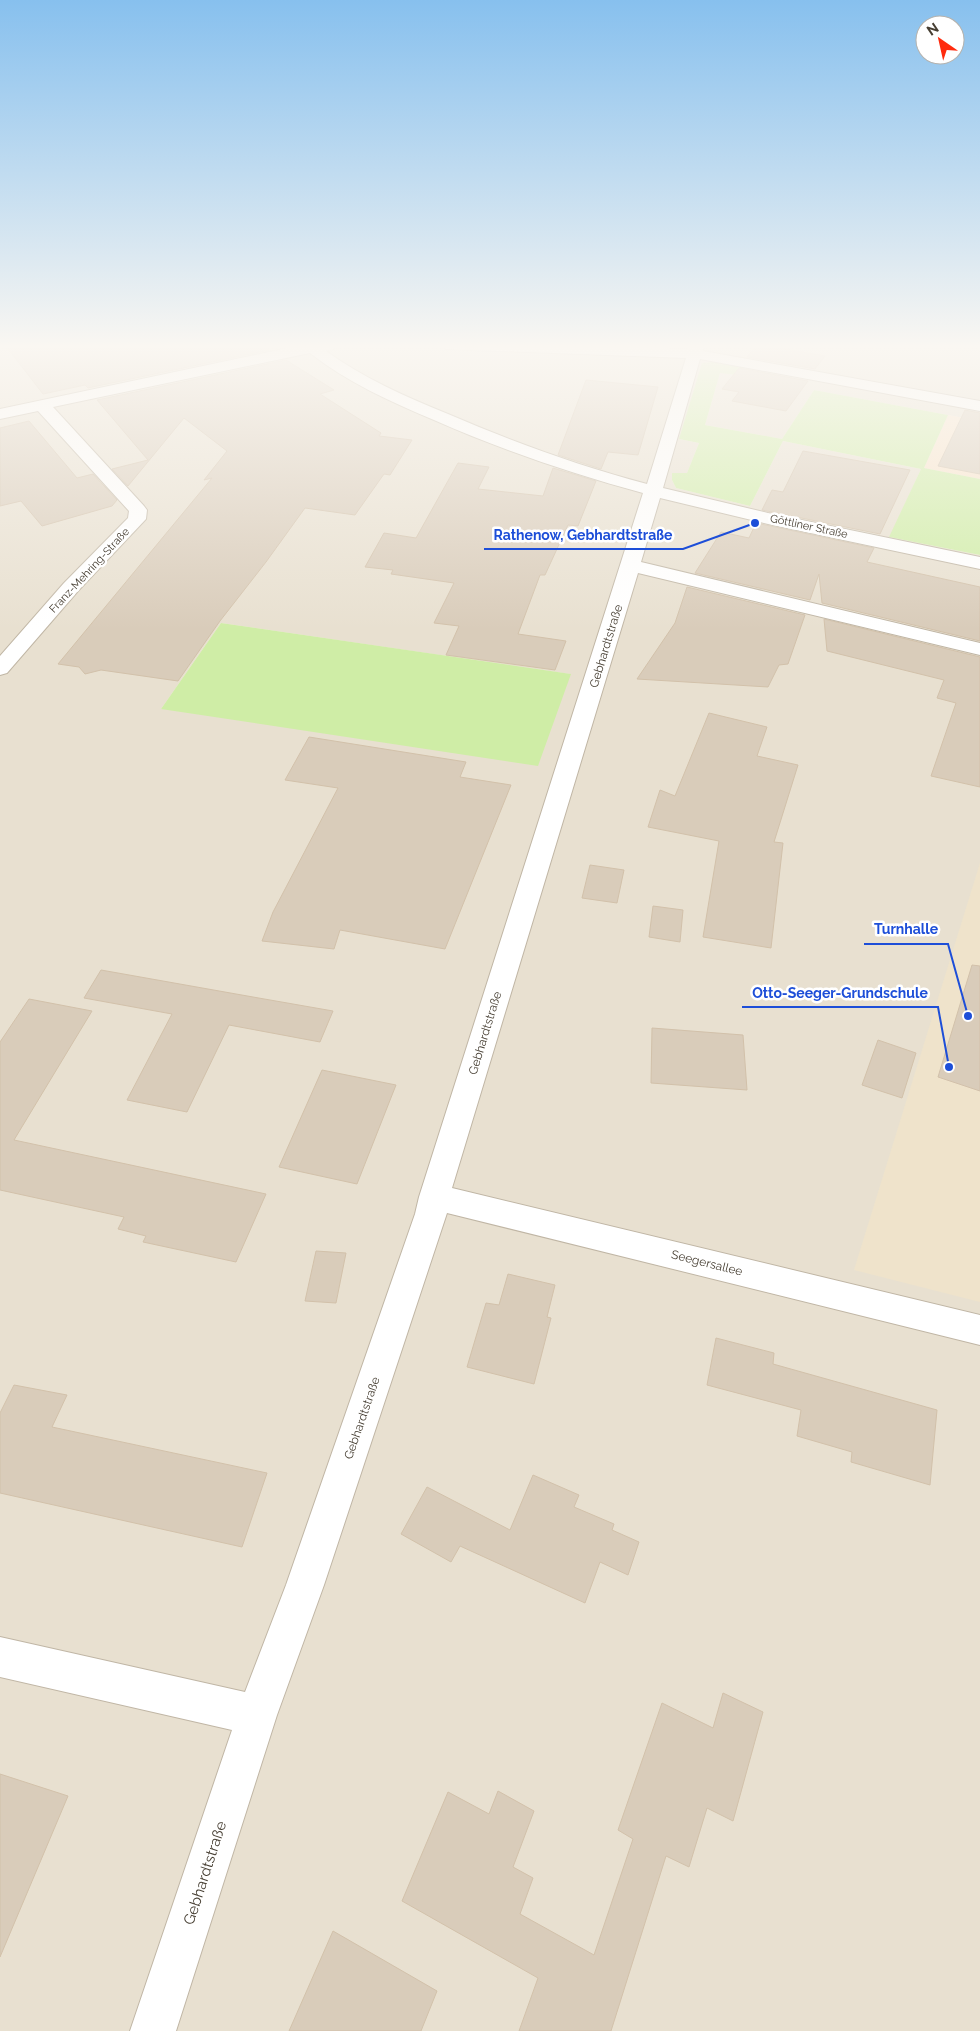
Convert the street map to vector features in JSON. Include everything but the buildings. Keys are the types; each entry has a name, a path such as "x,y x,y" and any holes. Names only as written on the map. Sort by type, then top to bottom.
{"street":[{"name":"Franz-Mehring-Straße","path":"0,669 71,587 137,519 138,510 74,440"},
{"name":"Göttliner Straße","path":"495,440 558,463 688,500 980,563"},
{"name":"Gebhardtstraße","path":"153,2031 257,1714 305,1585 431,1214 434,1197 593,690 629,565 668,440"},
{"path":"629,565 980,649"},
{"name":"Seegersallee","path":"434,1197 980,1330"},
{"path":"0,1657 257,1714"}],"shaded area":[{"path":"0,440 683,440 699,443 687,473 672,473 672,480 676,488 750,506 783,441 921,469 890,537 980,555 980,2031 0,2031","holes":["221,623 570,674 161,709"]},
{"path":"937,440 980,440 980,479 924,468"},
{"path":"980,863 980,1302 854,1270"}],"green space":[{"path":"683,440 937,440 924,468 980,479 980,555 889,537 921,469 783,441 750,506 676,488 672,480 672,473 687,473 699,443"},
{"path":"221,623 571,674 538,766 161,709"}],"place":[{"name":"Rathenow, Gebhardtstraße","path":"755,523"},
{"name":"Turnhalle","path":"968,1016"},
{"name":"Otto-Seeger-Grundschule","path":"949,1067"}]}
